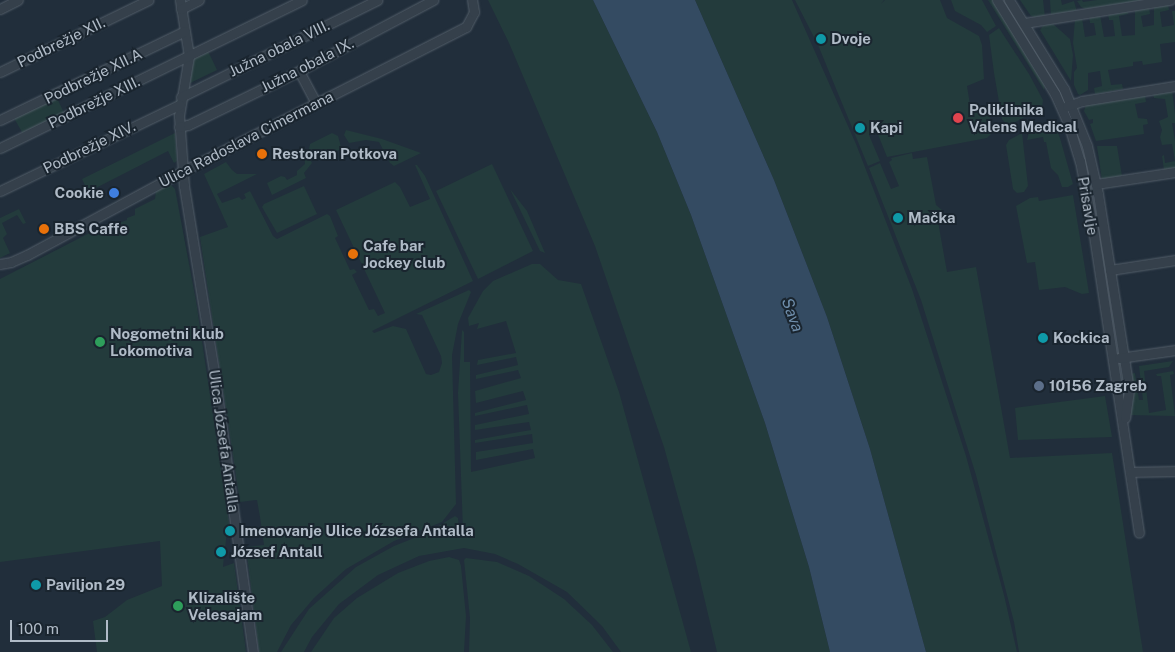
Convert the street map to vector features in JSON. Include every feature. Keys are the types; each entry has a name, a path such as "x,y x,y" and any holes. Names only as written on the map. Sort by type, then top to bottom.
{"street":[{"path":"0,9 18,0"},
{"name":"Podbrežje XII.","path":"0,72 148,0"},
{"path":"181,4 199,0"},
{"name":"Podbrežje XIII.","path":"0,148 302,0"},
{"name":"Južna obala VIII.","path":"180,101 376,0"},
{"name":"Južna obala IX.","path":"179,127 188,125 299,70 433,0"},
{"name":"Ulica Radoslava Cimermana","path":"0,264 11,262 27,255 183,171 466,27 474,12 472,0"},
{"name":"Prisavlje","path":"997,0 1039,65 1062,108 1077,151 1086,186 1139,532"},
{"name":"Prisavlje","path":"1009,0 1054,71 1072,104 1087,146 1096,184 1129,390 1124,430"},
{"path":"1024,23 1170,0"},
{"name":"Ulica Józsefa Antalla","path":"181,4 189,56 180,101 179,127 183,171 237,531 253,652"},
{"name":"Podbrežje XII.A","path":"0,120 186,31"},
{"path":"299,70 316,102"},
{"path":"1062,108 1082,100 1175,86"},
{"name":"Podbrežje XIV.","path":"0,191 180,101"},
{"path":"1096,184 1175,172"},
{"path":"1110,270 1175,260"},
{"path":"1151,353 1161,348 1175,346"},
{"path":"1114,359 1175,350"},
{"path":"1131,472 1175,471"}],"green space":[{"path":"488,0 593,0 657,132 691,215 765,423 809,567 830,652 717,652 695,559 664,447 595,246 509,43"},
{"path":"695,0 792,0 856,144 912,289 966,456 1004,595 1017,652 926,652 870,449 827,317 774,180"},
{"path":"795,0 884,0 881,4 885,0 940,0 947,18 979,36 982,45 984,79 967,86 971,111 989,107 991,134 987,138 887,157 877,132 869,135 880,161 868,166 818,45"},
{"path":"951,0 982,0 996,26 987,32 981,25 955,11"},
{"path":"988,0 993,0 1045,82 1044,90"},
{"path":"1020,0 1043,0 1045,17 1037,18 1031,16"},
{"path":"1050,0 1061,0 1062,5 1074,1 1077,12 1051,16"},
{"path":"1082,0 1083,2 1097,0 1145,0 1086,9 1081,7 1077,1"},
{"path":"1168,4 1169,10 1160,12 1162,27 1174,25 1172,11 1175,11 1175,42 1160,44 1162,62 1143,65 1142,61 1133,62 1133,66 1108,70 1111,85 1122,84 1123,89 1095,94 1094,88 1102,86 1100,71 1088,73 1088,90 1080,95 1078,94 1074,85 1074,72 1077,68 1073,43 1075,19 1082,18 1085,37 1096,35 1094,23 1090,23 1089,16 1100,15 1104,37 1115,36 1113,20 1109,20 1108,13 1127,10 1128,14 1119,16 1122,36 1135,35 1135,9 1149,7 1150,14 1141,16 1143,27 1154,25 1154,6"},
{"path":"1052,23 1070,39 1073,55 1071,81 1040,30 1044,24"},
{"path":"999,28 1029,74 1043,100 1042,107 1012,124 1005,123 1002,119 994,73 989,35"},
{"path":"208,51 217,70 188,84 194,58"},
{"path":"1172,90 1175,114 1175,123 1172,123 1175,141 1175,161 1172,144 1162,145 1160,137 1162,130 1159,121 1168,117 1165,99 1154,98 1153,93"},
{"path":"1145,95 1146,102 1135,104 1138,118 1147,119 1148,124 1143,125 1144,134 1096,141 1090,124 1093,123 1093,119 1089,120 1084,111 1086,105"},
{"path":"56,96 65,115 23,134 14,118"},
{"path":"1045,123 1054,123 1060,138 1073,184 1068,187 1062,187 1058,175 1051,168 1046,142 1044,142 1043,137 1027,140 1030,129"},
{"path":"346,130 382,139 421,153 394,166 390,163 379,142 366,140 349,143 344,135"},
{"path":"175,133 177,161 174,163 168,151 88,192 82,179"},
{"path":"332,133 338,136 341,147 339,150 315,160 309,149 310,144"},
{"path":"1022,133 1028,186 1024,192 1017,193 1013,189 1006,145 1009,140"},
{"path":"1097,146 1117,146 1122,176 1102,180"},
{"path":"304,153 307,153 312,163 304,173 306,178 272,195 267,183 281,176 287,180 297,175 297,171 305,164"},
{"path":"912,153 913,159 927,157 936,205 942,210 937,216 947,272 976,267 1010,458 1112,453 1143,652 1019,652 1014,622 976,475 921,300 869,168 880,163 891,189 899,186 889,162 892,160 891,158"},
{"path":"1164,155 1165,163 1175,161 1175,168 1164,170 1162,156"},
{"path":"226,162 237,174 257,174 217,194 222,203 239,197 242,200 246,198 244,194 250,191 273,236 277,239 327,214 330,216 338,236 335,238 350,270 354,269 357,272 352,275 369,310 374,309 378,316 385,313 336,210 395,182 400,187 410,207 430,199 415,165 417,165 425,176 473,281 372,331 374,333 393,326 406,329 426,374 431,375 439,372 442,363 441,356 422,315 416,314 469,290 471,292 458,324 452,355 456,504 442,522 394,541 346,569 314,598 291,625 277,652 259,652 246,547 264,545 257,500 240,502 200,237 228,227 204,174"},
{"path":"492,164 533,251 478,279 436,191"},
{"name":"Nogometni klub Lokomotiva","path":"171,185 175,189 196,301 230,529 227,531 225,549 219,552 224,556 223,567 234,563 246,652 97,652 93,621 105,617 127,600 162,586 160,541 0,562 0,279 111,222 116,224 127,220 127,218 135,215 135,209 155,199 156,191"},
{"path":"304,186 317,214 277,233 262,207 264,204"},
{"path":"510,189 527,211 545,253 540,251"},
{"path":"1073,195 1089,293 1082,294 1065,287 1039,290 1035,262 1027,263 1016,206 1030,198 1038,197 1039,201"},
{"path":"19,209 26,223 23,224 17,215 2,223 7,234 3,238 10,253 0,258 0,218"},
{"path":"532,264 540,264 558,280 581,284 619,392 691,652 621,652 602,626 567,592 518,564 495,554 464,548 419,556 378,575 339,604 312,637 304,652 281,652 309,609 356,567 394,546 427,533 455,516 458,518 459,531 463,531 458,393 462,330 464,332 464,362 470,362 471,472 535,458 533,449 476,460 476,452 533,443 532,434 475,443 475,440 531,430 529,422 475,430 475,425 529,414 527,405 475,416 475,413 526,400 523,391 476,403 475,391 521,378 518,370 476,379 476,375 518,365 516,357 477,365 478,360 516,353 506,321 477,329 479,323 469,326 468,318 483,291 493,281"},
{"path":"1173,361 1169,367 1144,371 1149,413 1166,410 1161,376 1156,374 1173,371 1174,374 1170,375 1175,416 1128,415 1134,395 1130,374 1135,373 1139,400 1143,400 1139,366"},
{"path":"1105,396 1112,437 1018,440 1015,408"},
{"path":"449,557 459,560 461,566 466,616 464,652 311,652 334,618 357,598 398,573 429,561"},
{"path":"466,558 497,562 529,576 564,599 592,625 613,652 469,652 470,618 464,560"}],"water":[{"name":"Sava","path":"593,0 695,0 774,180 827,317 870,449 926,652 830,652 809,567 765,423 691,215 657,132"}],"place":[{"name":"Dvoje","path":"821,39"},
{"name":"Poliklinika Valens Medical","path":"958,118"},
{"name":"Kapi","path":"860,128"},
{"name":"Restoran Potkova","path":"262,154"},
{"name":"Cookie","path":"114,193"},
{"name":"Mačka","path":"898,218"},
{"name":"BBS Caffe","path":"44,229"},
{"name":"Cafe bar Jockey club","path":"353,254"},
{"name":"Kockica","path":"1043,338"},
{"name":"Nogometni klub Lokomotiva","path":"100,342"},
{"name":"10156 Zagreb","path":"1039,386"},
{"name":"Imenovanje Ulice Józsefa Antalla","path":"230,531"},
{"name":"József Antall","path":"221,552"},
{"name":"Paviljon 29","path":"36,585"},
{"name":"Klizalište Velesajam","path":"178,606"}]}
